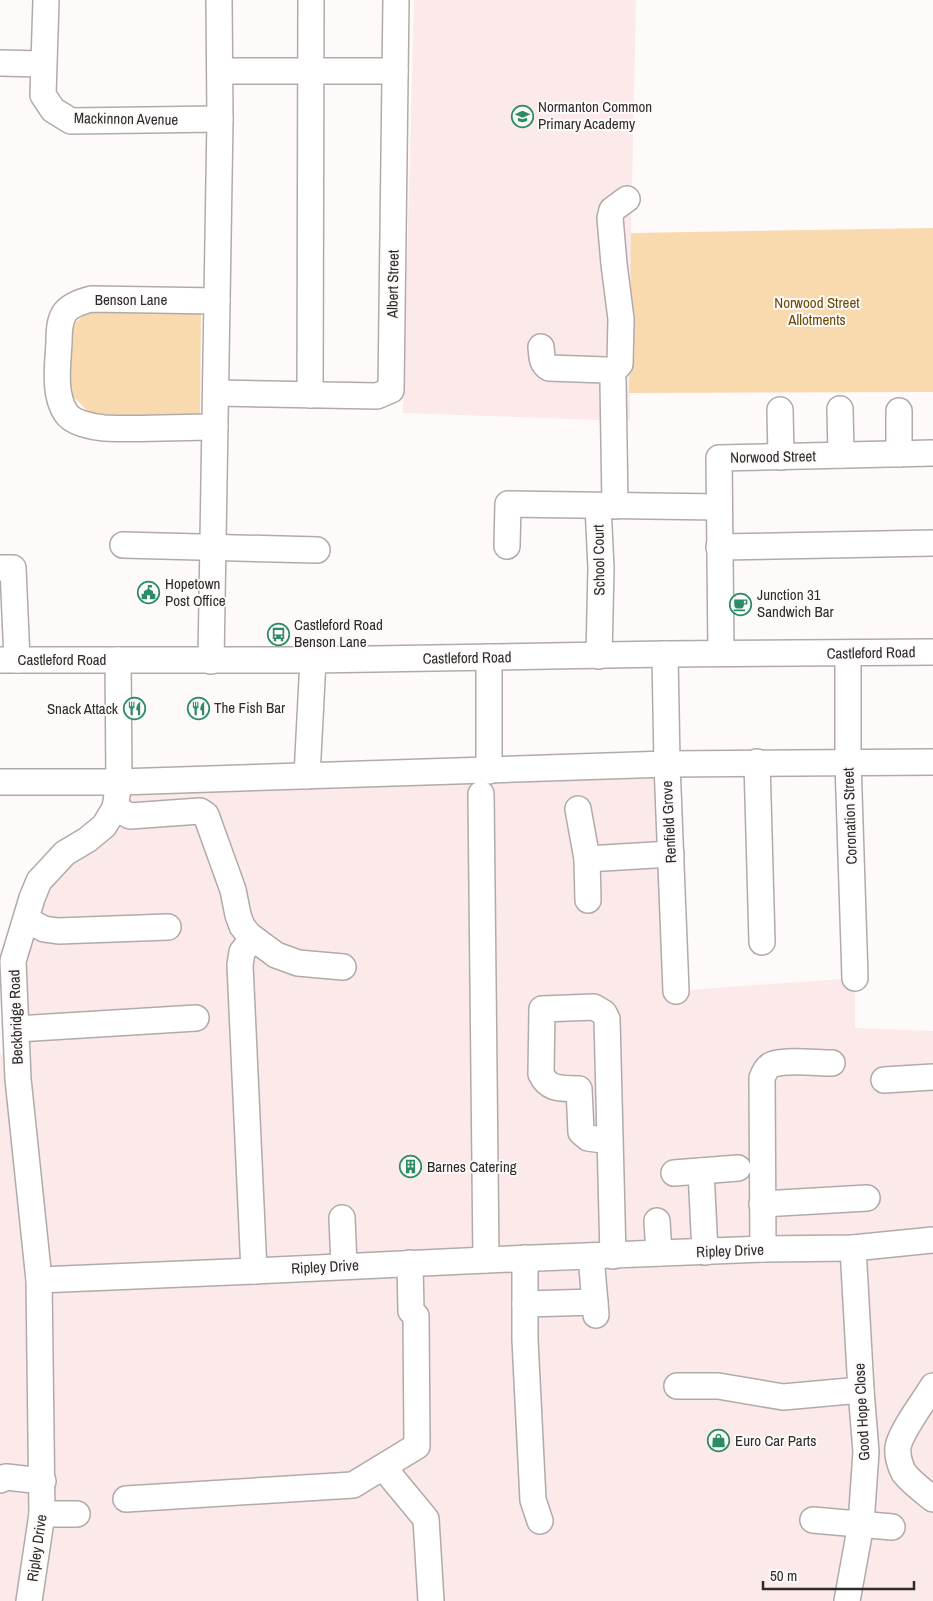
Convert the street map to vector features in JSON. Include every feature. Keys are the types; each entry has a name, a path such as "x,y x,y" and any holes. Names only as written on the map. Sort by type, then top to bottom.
{"street":[{"name":"Mackinnon Avenue","path":"46,0 42,95 53,110 71,121 220,119"},
{"path":"210,661 214,548 220,119 219,0"},
{"path":"310,395 311,0"},
{"name":"Albert Street","path":"216,394 377,396 391,390 396,0"},
{"path":"0,63 42,64"},
{"path":"220,71 395,71"},
{"path":"611,374 620,364 621,319 610,218 612,210 627,199"},
{"name":"Benson Lane","path":"215,427 103,428 78,422 67,415 63,408 60,401 58,383 59,331 63,314 74,304 91,298 217,301"},
{"path":"541,347 546,367 606,370 611,374 613,381 606,506 719,507"},
{"path":"780,410 781,457"},
{"path":"840,410 840,455"},
{"path":"899,411 899,454"},
{"name":"Norwood Street","path":"721,653 719,458 933,453"},
{"name":"School Court","path":"507,546 508,504 606,506 601,568 600,656"},
{"path":"719,547 933,543"},
{"path":"123,545 318,550"},
{"path":"0,568 13,568 9,660"},
{"name":"Castleford Road","path":"9,660 210,661 721,653 848,654 933,652"},
{"name":"Renfield Grove","path":"664,654 676,991"},
{"name":"Coronation Street","path":"848,654 848,762 855,978"},
{"path":"489,771 490,657"},
{"path":"118,660 117,794 130,816 200,811 206,815 233,890 242,926 253,938 276,955 298,964 343,967"},
{"path":"307,776 313,660"},
{"path":"757,762 762,942"},
{"path":"0,782 117,794 307,776 667,764 933,762"},
{"name":"Beckbridge Road","path":"39,1280 9,1079 17,1029 7,962 27,920 32,898 39,881 65,853 87,840 104,826 117,794"},
{"path":"481,794 486,1260"},
{"path":"578,809 587,859 588,900"},
{"path":"587,859 671,854"},
{"path":"27,920 44,929 58,931 168,927"},
{"path":"253,938 242,952 240,965 254,1271"},
{"path":"525,1304 596,1309 602,1256 610,1141 607,1019 604,1013 594,1007 542,1009 541,1074 545,1082 552,1087 579,1089 581,1132 588,1138 610,1141"},
{"path":"17,1029 196,1018"},
{"path":"763,1249 762,1078 765,1070 771,1065 784,1062 832,1063"},
{"path":"884,1080 933,1078"},
{"path":"674,1173 738,1168"},
{"path":"701,1170 705,1252"},
{"path":"762,1204 867,1198"},
{"path":"342,1218 344,1266"},
{"path":"658,1221 659,1253"},
{"name":"Ripley Drive","path":"30,1601 42,1514 43,1480 39,1280 525,1258 763,1249 852,1248 933,1240"},
{"name":"Good Hope Close","path":"847,1601 861,1524 866,1452 852,1248"},
{"path":"525,1258 525,1340 533,1500 540,1521"},
{"path":"126,1499 353,1485 417,1446 416,1316 411,1311 410,1263"},
{"path":"677,1386 718,1386 783,1398 861,1390"},
{"path":"933,1386 902,1436 898,1446 898,1456 904,1472 916,1486 933,1499"},
{"path":"382,1467 426,1519 431,1601"},
{"path":"0,1480 6,1477 43,1480"},
{"path":"42,1514 77,1514"},
{"path":"813,1520 892,1527"}],"shaded area":[{"name":"Normanton Common Primary Academy","path":"414,0 636,0 631,233 630,421 403,413"},
{"path":"667,764 676,991 855,978 855,1028 933,1031 933,1601 0,1601 0,1054 18,1054 13,961 32,898 87,840 119,782"}],"green space":[{"name":"Norwood Street Allotments","path":"933,228 933,392 629,393 631,233"},
{"path":"88,311 201,313 200,420 94,418 70,393 71,327"}],"place":[{"name":"Normanton Common Primary Academy","path":"522,116"},
{"name":"Hopetown Post Office","path":"149,593"},
{"name":"Junction 31 Sandwich Bar","path":"741,604"},
{"name":"Castleford Road Benson Lane","path":"278,634"},
{"name":"The Fish Bar","path":"198,708"},
{"name":"Snack Attack","path":"134,709"},
{"name":"Barnes Catering","path":"411,1167"},
{"name":"Euro Car Parts","path":"719,1441"}]}
